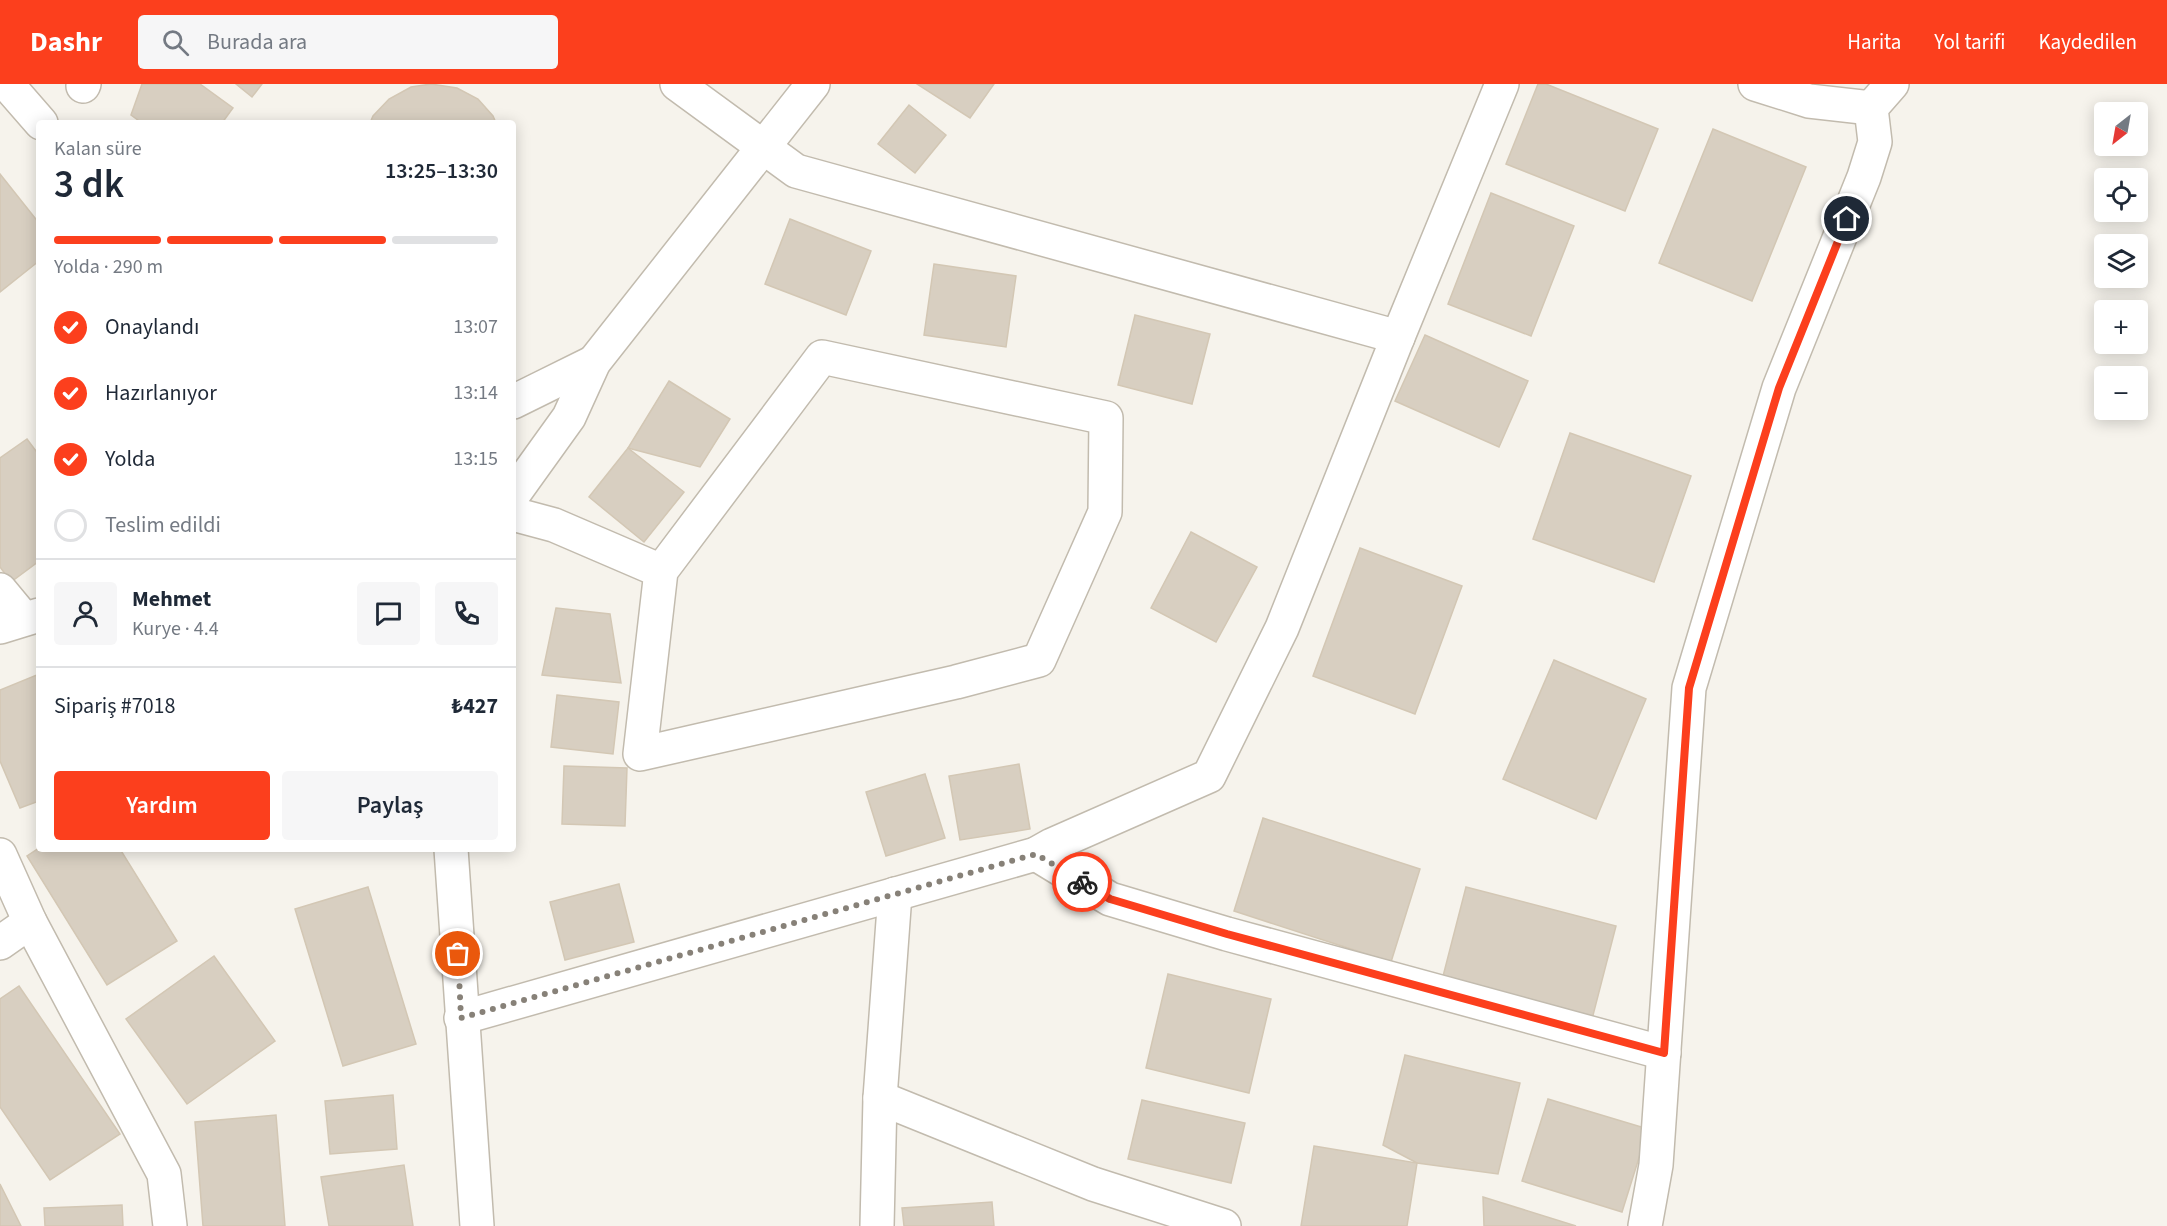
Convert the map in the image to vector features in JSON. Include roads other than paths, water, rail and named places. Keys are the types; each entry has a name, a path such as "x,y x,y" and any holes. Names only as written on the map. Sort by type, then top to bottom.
{"street":[{"path":"7,84 38,120"},
{"path":"677,84 796,171 1398,337"},
{"path":"516,491 569,417 594,362 813,84"},
{"path":"461,1018 1036,854 1052,844 1209,776 1282,628 1502,84"},
{"path":"1645,1226 1656,1164 1689,688 1779,388 1864,177 1875,142 1882,96 1809,101 1755,84"},
{"path":"822,357 1106,418 1105,512 1039,660 640,754 661,571 822,357"},
{"path":"516,401 594,362"},
{"path":"516,515 554,525 661,571"},
{"path":"0,590 21,621"},
{"path":"451,852 477,1226"},
{"path":"1036,854 1110,899 1227,934 1664,1053"},
{"path":"0,855 30,922 164,1174 170,1226"},
{"path":"877,1226 880,1098 895,894"},
{"path":"0,943 30,922"},
{"path":"880,1098 1093,1184 1224,1226"}]}
